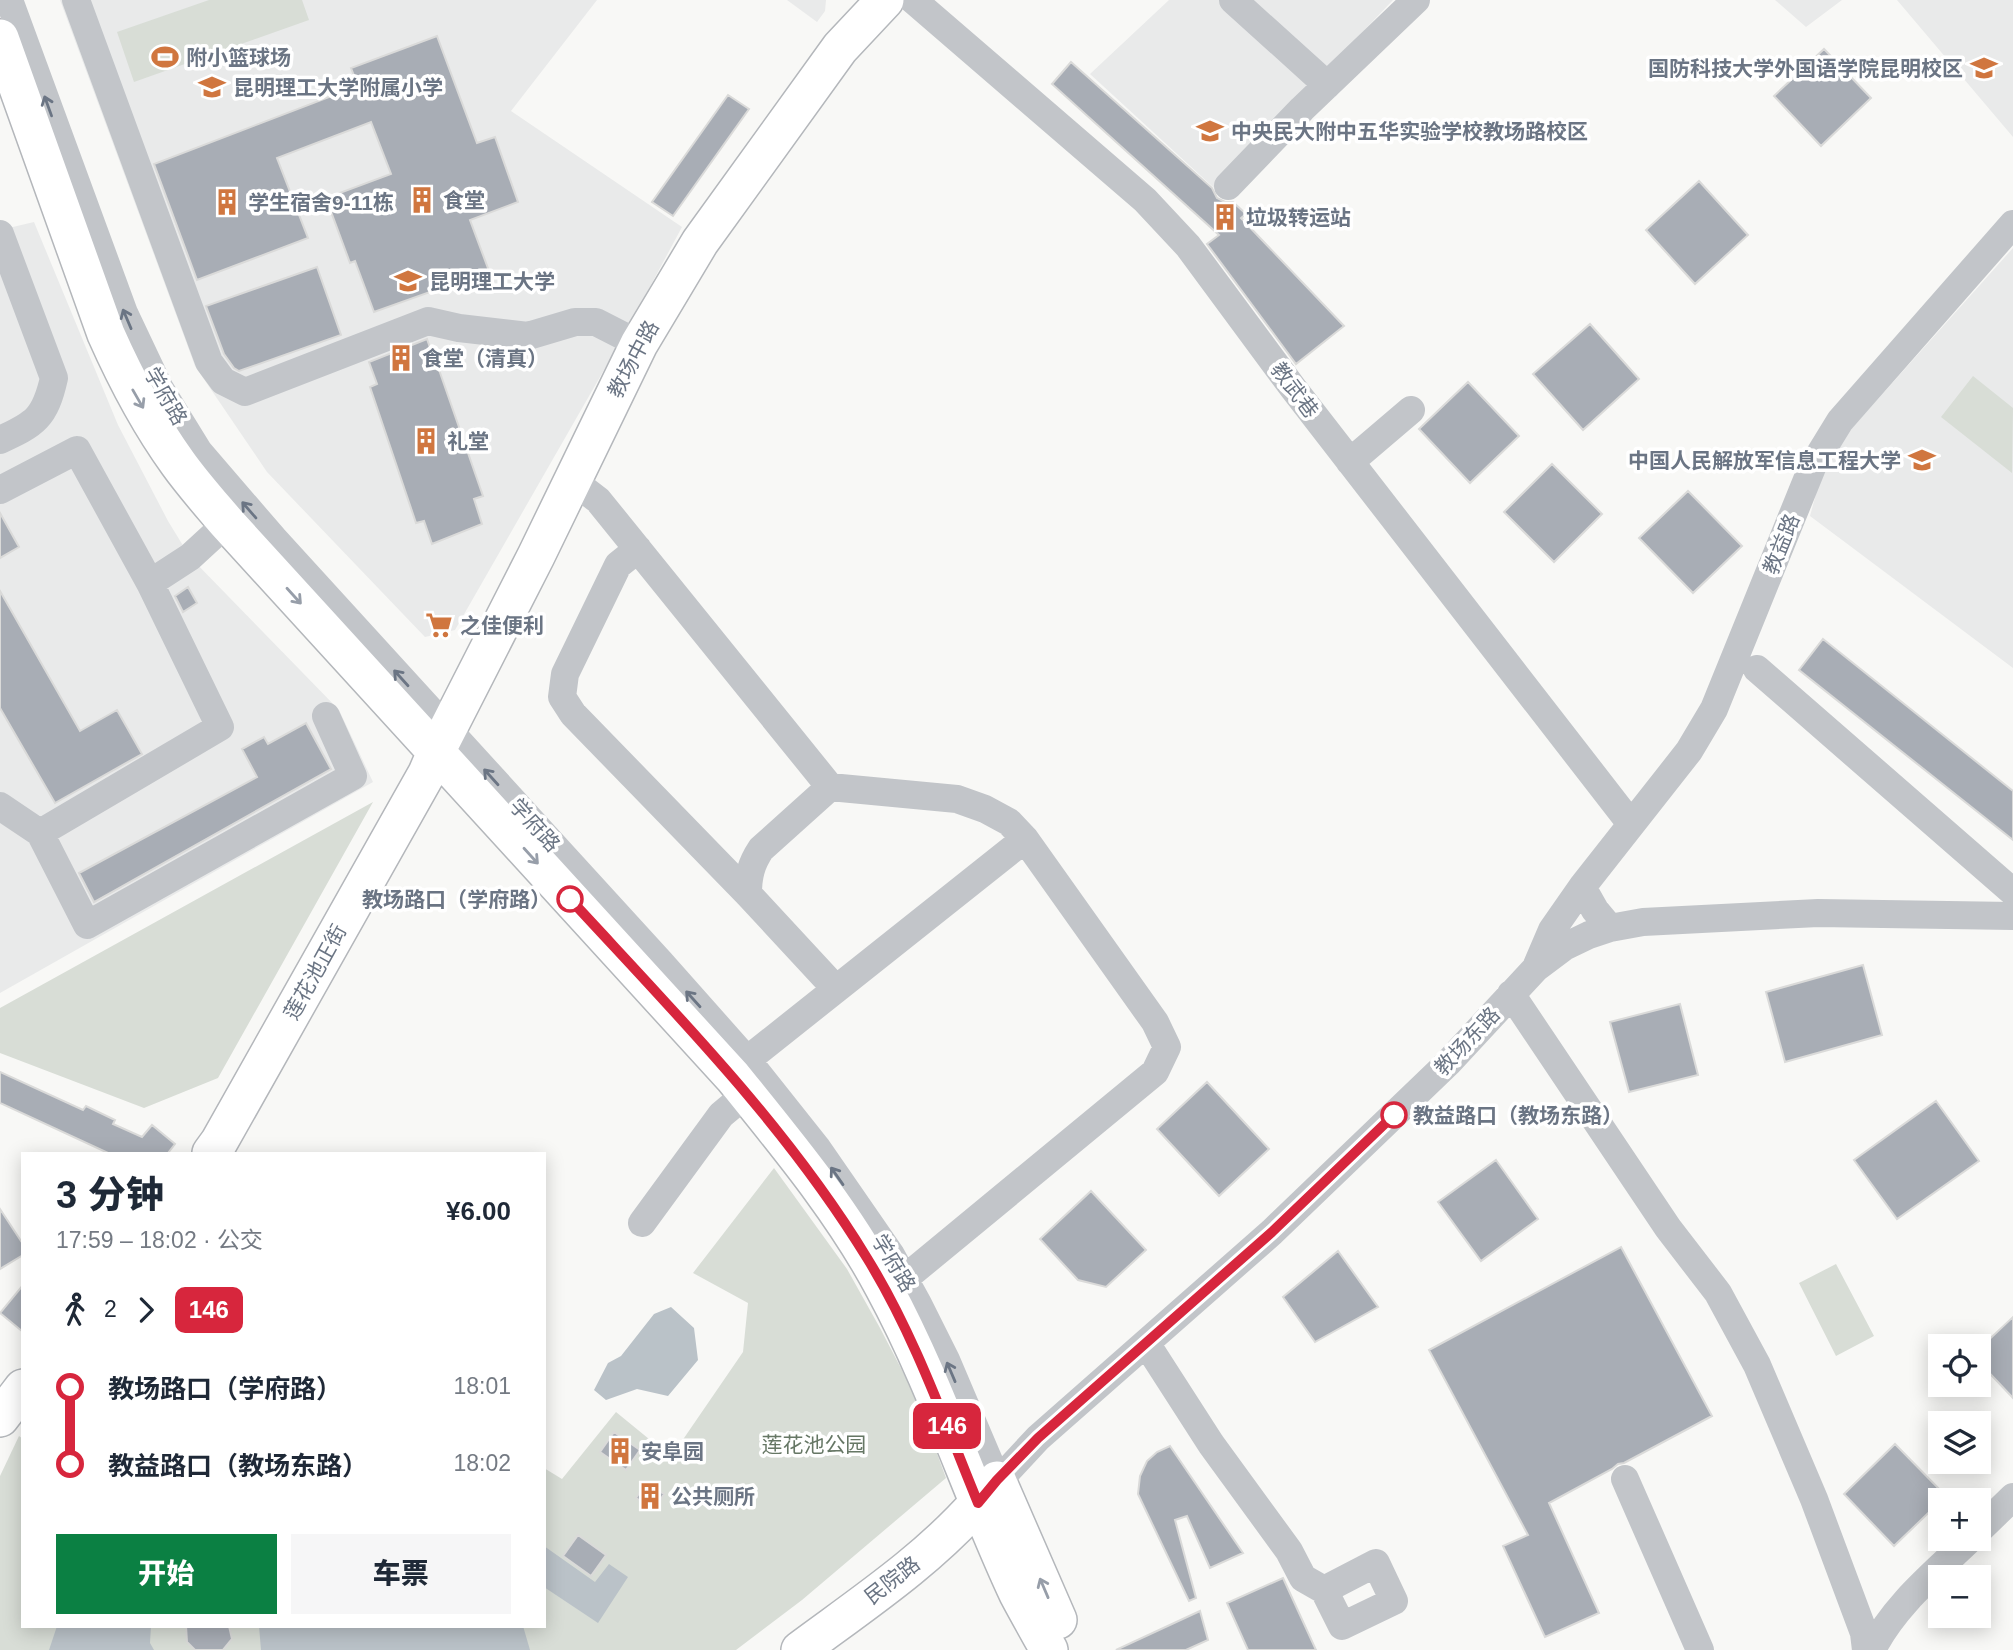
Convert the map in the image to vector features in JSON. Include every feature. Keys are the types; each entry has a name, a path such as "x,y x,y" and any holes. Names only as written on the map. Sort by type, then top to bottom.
{"main road":[{"name":"教场中路","path":"442,740 572,480 632,340 840,48 885,0"},
{"name":"学府路","path":"0,38 106,334 127,380 178,464 227,523 442,740 747,1077 884,1287 927,1378 1071,1650"},
{"name":"莲花池正街","path":"212,1152 427,773 442,740"},
{"path":"0,1418 21,1391"},
{"name":"学府路","path":"988,1491 1019,1596 1049,1650"},
{"name":"民院路","path":"800,1650 901,1576 948,1535 988,1491"}],"street":[{"name":"学府路","path":"9,0 124,313 143,357 179,422 225,484 442,740"},
{"path":"76,0 209,362 223,381 245,392 272,396 428,321 459,328 528,336 575,322 596,323 632,340"},
{"name":"教武巷","path":"913,0 1145,200 1188,246 1350,462 1631,824"},
{"path":"1233,0 1327,85"},
{"path":"1228,186 1327,85 1416,0"},
{"name":"教益路","path":"1536,968 1552,930 1689,751 1714,709 1813,465 1840,421 2013,224"},
{"path":"0,234 54,379 49,400 39,416 23,429 0,440"},
{"path":"1350,462 1411,410"},
{"path":"0,490 89,453 220,727 40,833"},
{"path":"572,480 597,500 830,787 957,799 1009,822 1025,839 1155,1022 1167,1047 1155,1072 904,1279"},
{"path":"150,583 190,557 227,523"},
{"path":"638,549 618,565 565,674 562,697 573,714 836,989"},
{"path":"1757,669 2013,892"},
{"path":"0,806 40,833 87,925 353,776 326,716"},
{"path":"748,894 748,877 761,849 830,787"},
{"path":"642,1223 747,1077 836,989 1025,839"},
{"path":"1583,887 1595,910 1610,928"},
{"name":"教场东路","path":"988,1491 1038,1438 1272,1232 1448,1063 1536,968 1564,947 1610,928 1643,922 1818,913 2013,916"},
{"path":"1511,995 1668,1228 1718,1293 1757,1364 1814,1499 1864,1633 1866,1650"},
{"name":"学府路","path":"747,1077 817,1148 857,1204 904,1279 946,1360 988,1491"},
{"path":"1146,1343 1211,1444 1289,1551 1303,1578 1324,1590"},
{"path":"1625,1479 1700,1650"},
{"path":"1991,1518 2013,1497"},
{"path":"1872,1650 1881,1632 1903,1605 1958,1551"}],"shaded area":[{"name":"昆明理工大学","path":"60,0 597,0 511,111 682,227 624,335 455,630 425,637 267,472 195,366"},
{"path":"787,0 826,0 825,11 817,22"},
{"name":"中央民大附中五华实验学校教场路校区","path":"1169,0 1393,0 1214,188 1090,74"},
{"name":"国防科技大学外国语学院昆明校区","path":"1775,0 1842,0 1806,27"},
{"name":"国防科技大学外国语学院昆明校区","path":"1897,0 2013,0 2013,137"},
{"path":"34,222 118,425 168,521 190,557 339,710 373,782 0,993 0,230"},
{"name":"中国人民解放军信息工程大学","path":"2013,248 2013,668 1810,516 1819,483 1844,437"},
{"path":"671,1307 694,1328 698,1360 668,1396 637,1389 606,1400 594,1390 608,1363 621,1356 654,1314"},
{"path":"546,1547 595,1582 609,1564 628,1577 598,1623 546,1588"},
{"path":"56,1628 151,1628 150,1643 154,1650 49,1650"},
{"path":"259,1628 524,1628 530,1650 261,1650"}],"green space":[{"name":"附小篮球场","path":"209,0 302,0 309,20 134,82 117,32"},
{"path":"1973,376 2013,408 2012,473 1941,417"},
{"path":"373,802 218,1078 144,1108 0,1053 0,1008"},
{"name":"莲花池公园","path":"774,1168 847,1269 880,1328 917,1399 946,1478 802,1600 736,1650 0,1650 0,1476 19,1436 21,1628 546,1628 546,1469 562,1479 616,1412 671,1457 743,1352 748,1303 693,1273"},
{"path":"1836,1264 1874,1336 1836,1356 1799,1283"}],"building":[{"path":"437,36 477,143 495,137 518,202 470,220 489,271 374,312 355,261 350,263 326,198 391,174 371,122 277,158 308,238 197,280 154,164 358,86 351,68"},
{"path":"1824,49 1871,98 1821,146 1774,96"},
{"path":"1071,62 1212,188 1217,198 1233,202 1246,214 1241,218 1344,326 1296,364 1207,244 1219,235 1052,84"},
{"path":"728,95 749,109 673,216 652,202"},
{"path":"1699,181 1748,235 1695,284 1646,230"},
{"path":"317,267 341,335 239,371 234,368 224,354 206,306"},
{"path":"1590,324 1639,379 1583,430 1533,374"},
{"name":"礼堂","path":"427,339 483,496 474,499 482,524 432,544 424,521 416,523 370,387 377,384 369,362"},
{"path":"1468,382 1519,436 1470,483 1419,429"},
{"path":"1552,464 1602,514 1554,562 1504,512"},
{"path":"1688,491 1742,546 1693,593 1639,538"},
{"path":"0,513 19,547 0,558"},
{"path":"188,587 197,603 183,612 175,596"},
{"path":"0,591 80,731 117,710 142,754 55,803 0,708"},
{"path":"1823,639 2013,791 2013,840 1799,670"},
{"path":"306,723 331,769 94,902 79,873 257,777 242,749 264,737 268,744"},
{"path":"1863,965 1882,1035 1785,1062 1766,992"},
{"path":"1680,1004 1698,1075 1629,1092 1610,1022"},
{"path":"0,1072 83,1110 86,1106 115,1120 113,1124 142,1137 152,1125 175,1144 169,1152 106,1152 0,1103"},
{"path":"1207,1082 1269,1149 1219,1196 1157,1129"},
{"path":"1936,1101 1979,1161 1897,1219 1854,1160"},
{"path":"1496,1160 1538,1219 1481,1261 1438,1202"},
{"path":"1091,1191 1146,1250 1106,1287 1078,1280 1040,1239"},
{"path":"0,1209 21,1241 21,1256 0,1269"},
{"path":"1621,1247 1712,1416 1549,1503 1599,1613 1545,1637 1503,1546 1528,1535 1429,1350"},
{"path":"1338,1251 1378,1307 1315,1342 1283,1297"},
{"path":"21,1287 21,1330 0,1313"},
{"path":"2013,1317 2013,1398 1991,1375 1991,1338"},
{"name":"安阜园","path":"614,1432 640,1450 626,1470 600,1452"},
{"path":"1895,1444 1938,1488 1928,1488 1928,1513 1894,1546 1844,1494"},
{"path":"1170,1446 1243,1553 1210,1568 1187,1516 1175,1520 1196,1598 1189,1601 1138,1494 1140,1476 1147,1461"},
{"name":"公共厕所","path":"646,1483 664,1494 654,1510 636,1498"},
{"path":"578,1535 606,1555 591,1576 563,1556"},
{"path":"1283,1578 1316,1650 1248,1650 1227,1603"},
{"path":"1200,1611 1208,1640 1186,1650 1116,1650"},
{"path":"186,1628 229,1628 232,1639 223,1650 195,1650 187,1642"}],"bus line":[{"name":"146","path":"570,899 733,1077 796,1155 834,1208 866,1256 899,1316 978,1503 1038,1438 1272,1232 1394,1115"}],"place":[{"name":"附小篮球场","path":"165,57"},
{"name":"国防科技大学外国语学院昆明校区","path":"1984,68"},
{"name":"昆明理工大学附属小学","path":"212,87"},
{"name":"中央民大附中五华实验学校教场路校区","path":"1210,131"},
{"name":"食堂","path":"422,200"},
{"name":"学生宿舍9-11栋","path":"227,202"},
{"name":"垃圾转运站","path":"1225,217"},
{"name":"昆明理工大学","path":"408,281"},
{"name":"食堂（清真）","path":"401,358"},
{"name":"礼堂","path":"426,441"},
{"name":"中国人民解放军信息工程大学","path":"1922,460"},
{"name":"之佳便利","path":"439,625"},
{"name":"教场路口（学府路）","path":"570,899"},
{"name":"教益路口（教场东路）","path":"1394,1115"},
{"name":"安阜园","path":"620,1451"},
{"name":"公共厕所","path":"650,1496"}]}
